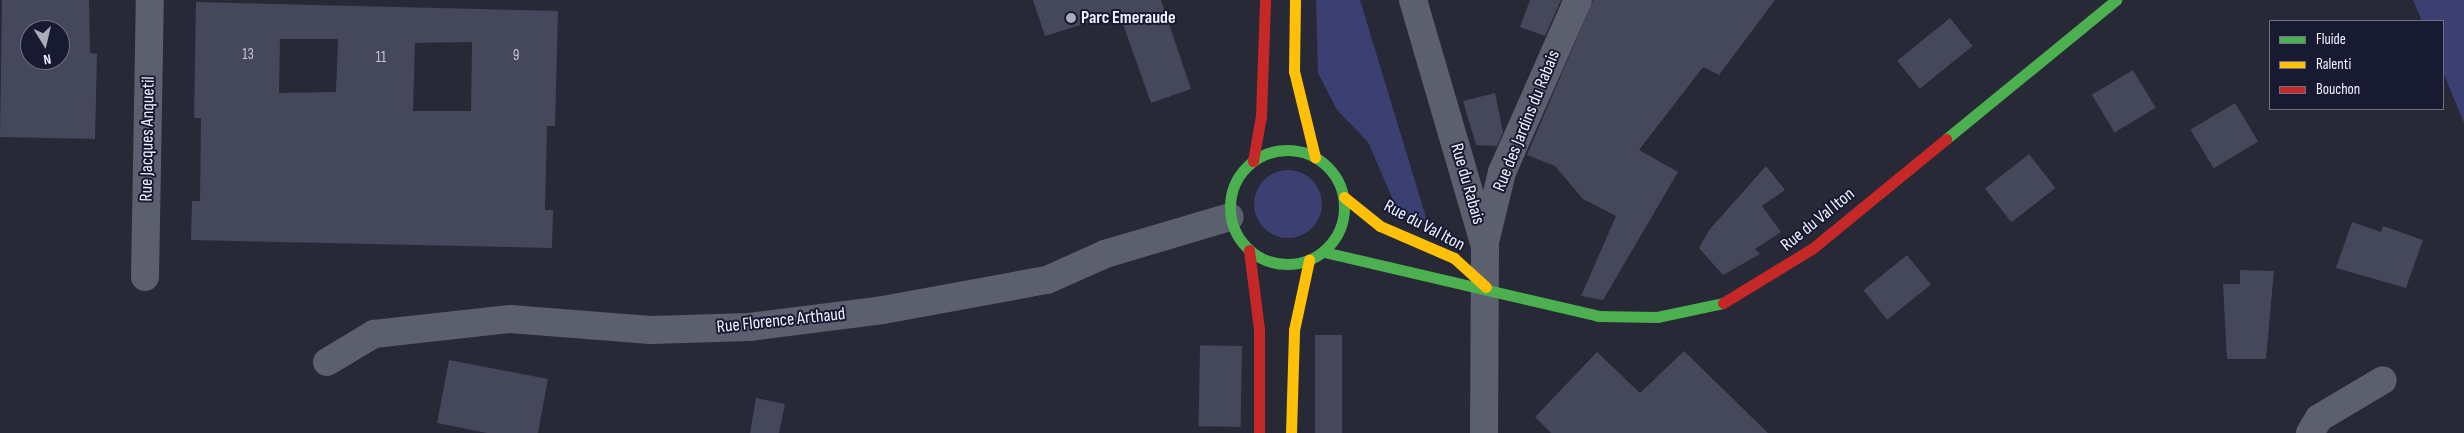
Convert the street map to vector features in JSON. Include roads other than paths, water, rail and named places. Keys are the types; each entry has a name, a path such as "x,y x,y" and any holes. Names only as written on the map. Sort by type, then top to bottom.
{"main road":[{"path":"1253,161 1261,116 1265,0"},
{"path":"1295,0 1294,71 1315,157"},
{"name":"Rue du Val Iton","path":"1324,252 1620,318 1657,317 1729,302 1813,248 2116,0"},
{"path":"1249,250 1267,261 1288,265 1309,260 1324,252 1344,217 1344,197 1334,173 1315,157 1294,150 1272,151 1253,161 1236,182 1230,217 1249,250 1259,329 1259,433"},
{"name":"Rue du Val Iton","path":"1344,197 1380,226 1454,258 1486,287"},
{"path":"1291,433 1294,330 1309,260"}],"street":[{"name":"Rue Jacques Anquetil","path":"145,277 150,0"},
{"name":"Rue du Rabais","path":"1413,0 1485,246 1484,433"},
{"name":"Rue des Jardins du Rabais","path":"1485,246 1502,172 1578,0"},
{"name":"Rue Florence Arthaud","path":"327,362 374,334 510,320 651,330 749,327 883,310 1046,280 1105,254 1230,217"},
{"path":"2310,433 2319,418 2383,380"}],"place":[{"name":"Parc Emeraude","path":"1071,18"}]}
